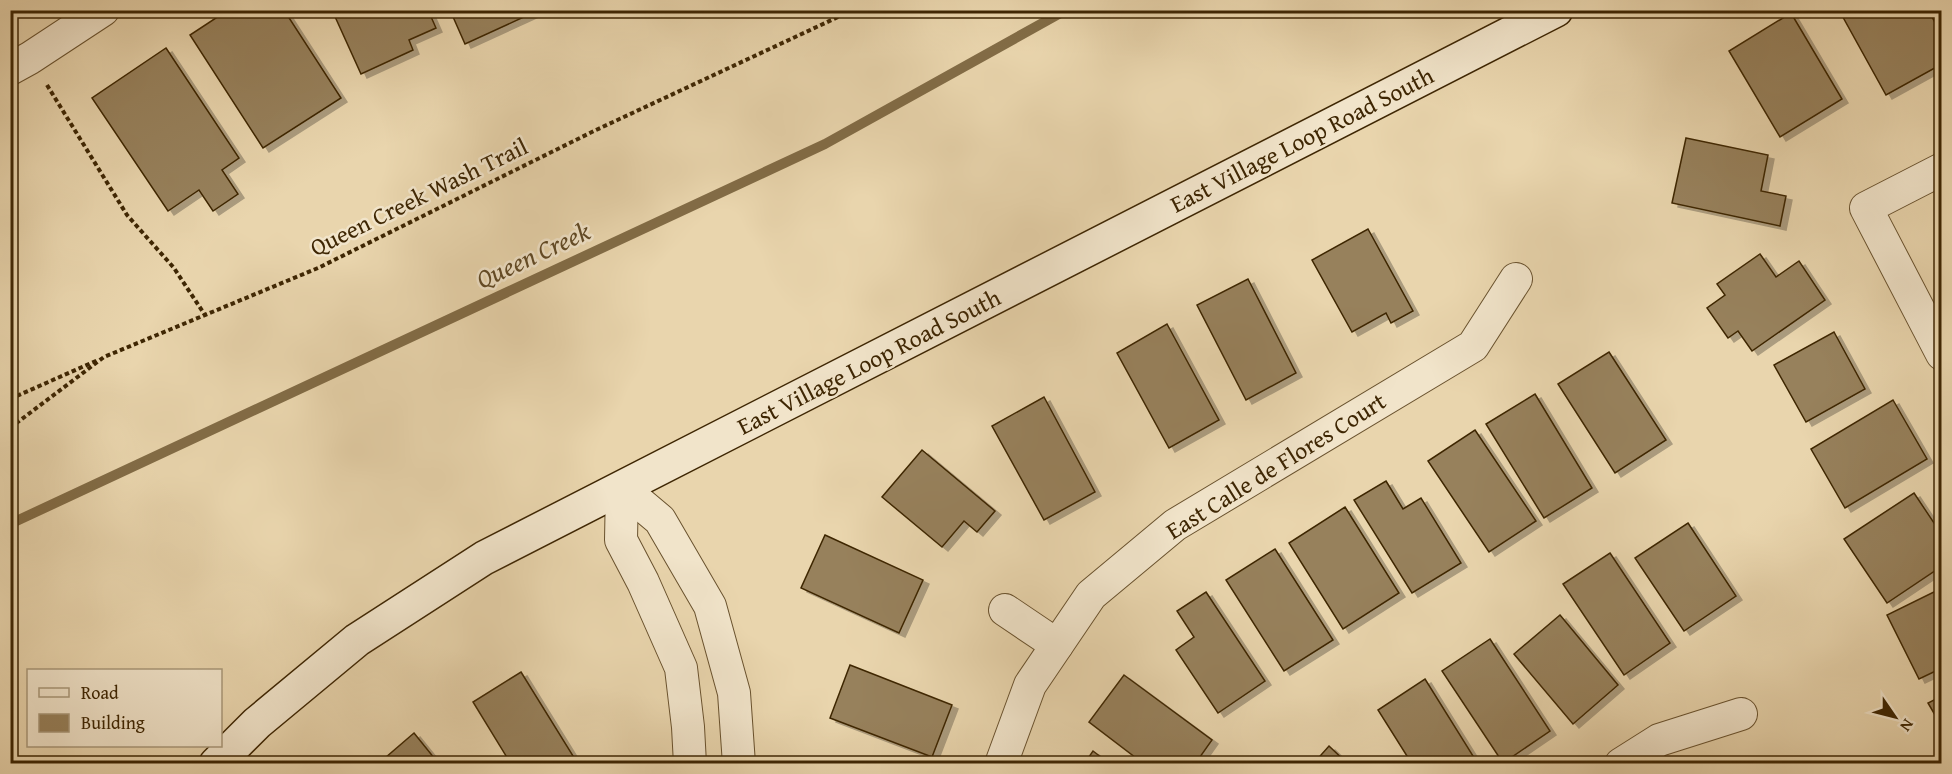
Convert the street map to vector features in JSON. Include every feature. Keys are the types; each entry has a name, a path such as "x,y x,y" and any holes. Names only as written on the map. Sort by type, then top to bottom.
{"street":[{"path":"20,64 103,10"},
{"name":"East Village Loop Road South","path":"216,764 257,723 357,640 484,558 1556,10"},
{"path":"1941,169 1866,208 1941,354"},
{"name":"East Calle de Flores Court","path":"1001,764 1030,685 1091,595 1175,525 1473,346 1516,279"},
{"path":"622,488 621,540 643,582 681,668 690,764"},
{"path":"622,488 660,520 710,606 734,693 739,764"},
{"path":"1005,610 1057,645"},
{"path":"1621,764 1659,740 1741,714"}],"path":[{"name":"Queen Creek Wash Trail","path":"10,428 104,357 318,268 596,130 853,10"},
{"path":"20,64 127,215 174,268 206,315"},
{"path":"10,399 104,357"}],"building":[{"path":"228,10 284,10 341,98 263,148 190,35"},
{"path":"332,10 428,10 436,28 409,40 413,50 361,74"},
{"path":"450,10 539,10 465,44"},
{"path":"1839,10 1928,10 1942,35 1942,64 1886,95"},
{"path":"1791,13 1842,99 1780,137 1729,51"},
{"path":"166,48 239,158 222,170 238,194 213,211 199,190 168,211 92,98"},
{"path":"1686,138 1768,155 1761,191 1786,196 1780,226 1672,203"},
{"path":"1368,229 1413,311 1391,323 1386,313 1352,332 1312,260"},
{"path":"1760,254 1776,277 1799,261 1825,300 1752,351 1738,331 1728,338 1707,308 1725,295 1717,284"},
{"path":"1248,279 1296,373 1246,400 1197,305"},
{"path":"1167,324 1219,420 1169,448 1117,353"},
{"path":"1834,332 1865,389 1806,422 1774,365"},
{"path":"1609,352 1666,440 1615,473 1558,384"},
{"path":"1535,394 1592,488 1544,518 1486,424"},
{"path":"1044,397 1095,492 1044,520 992,426"},
{"path":"1893,400 1927,459 1845,508 1811,449"},
{"path":"1475,430 1536,521 1489,552 1428,461"},
{"path":"922,450 995,511 977,532 964,521 942,547 882,497"},
{"path":"1386,481 1403,509 1421,498 1461,563 1412,593 1354,500"},
{"path":"1914,493 1938,529 1942,526 1942,566 1887,603 1844,539"},
{"path":"1345,507 1399,593 1343,629 1289,543"},
{"path":"1688,523 1736,596 1684,631 1635,558"},
{"path":"825,535 923,580 899,633 801,588"},
{"path":"1275,549 1333,640 1284,671 1226,580"},
{"path":"1610,553 1670,643 1624,675 1563,584"},
{"path":"1942,588 1942,668 1919,679 1887,615"},
{"path":"1206,592 1265,681 1218,713 1176,650 1194,637 1177,611"},
{"path":"1560,615 1618,685 1573,724 1514,654"},
{"path":"1490,639 1550,731 1503,763 1442,671"},
{"path":"850,665 952,705 932,757 830,718"},
{"path":"521,672 578,764 511,764 473,702"},
{"path":"1124,675 1212,740 1195,764 1144,764 1089,722"},
{"path":"1425,679 1478,764 1412,764 1378,710"},
{"path":"1942,696 1942,727 1928,703"},
{"path":"414,733 439,764 378,764"},
{"path":"1329,746 1348,764 1313,764"},
{"path":"1093,751 1110,764 1084,764"}],"waterway":[{"name":"Queen Creek","path":"10,524 825,144 1066,10"}]}
